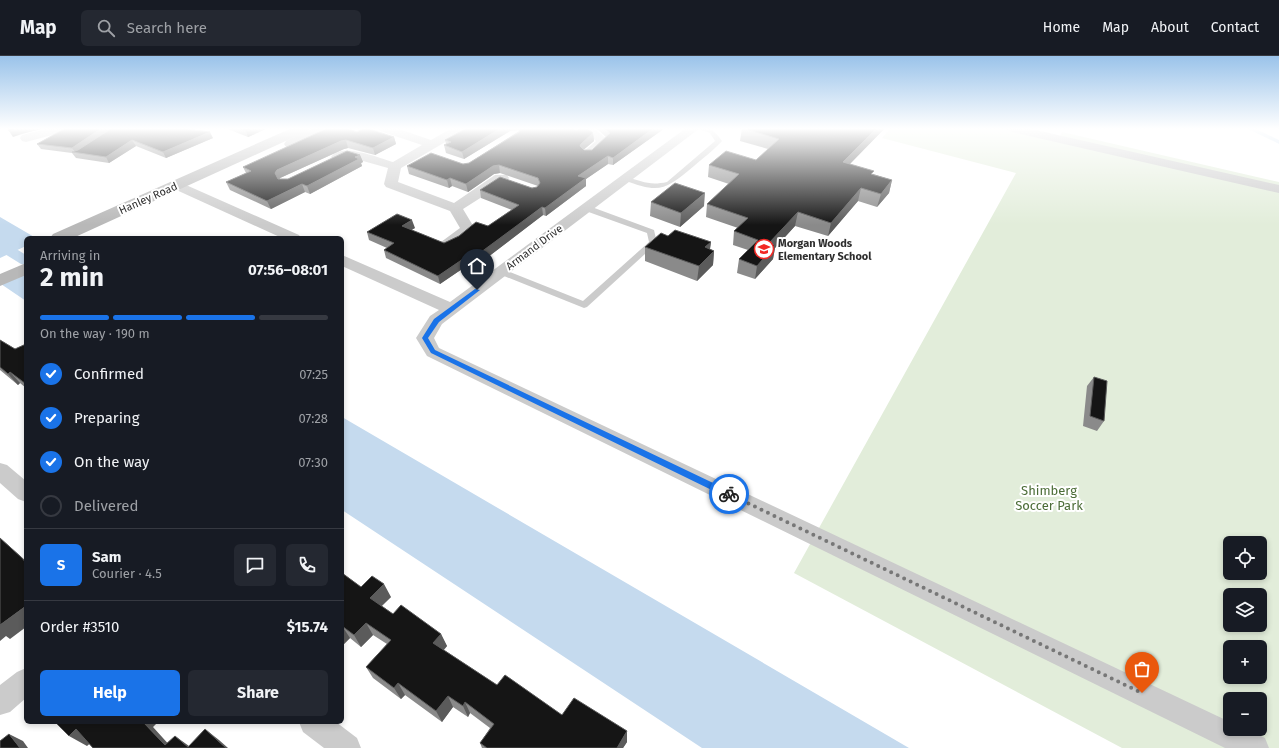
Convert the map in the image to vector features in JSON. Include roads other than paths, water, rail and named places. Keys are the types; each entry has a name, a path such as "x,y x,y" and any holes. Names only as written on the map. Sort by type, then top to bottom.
{"main road":[{"name":"Hanley Road","path":"95,236 239,160"},
{"name":"Hanley Road","path":"64,236 249,160"},
{"path":"0,265 24,254"},
{"path":"0,281 24,269"}],"street":[{"path":"326,162 330,160"},
{"path":"374,160 395,166 407,160"},
{"name":"Armand Drive","path":"651,160 436,320 425,338 433,352 1255,748"},
{"path":"1153,160 1279,189"},
{"path":"395,166 391,184 455,208 468,229 446,245"},
{"path":"455,208 500,178 513,182"},
{"path":"184,188 290,236"},
{"path":"344,261 452,309"},
{"path":"0,471 24,491"},
{"path":"0,702 24,683"},
{"path":"316,724 348,748"}],"lane":[{"path":"626,179 646,186 658,186 669,183 697,160"},
{"path":"502,272 584,306 653,243 651,232 586,208"}],"water":[{"path":"0,217 33,236 24,236 24,250 0,261"},
{"path":"24,273 24,300 1,284"},
{"path":"344,418 909,748 702,748 344,511"}],"waterway":[{"path":"0,245 24,260"}],"place":[{"name":"Morgan Woods Elementary School","path":"764,249"}],"park label":[{"name":"Shimberg Soccer Park","path":"1049,498"}]}
